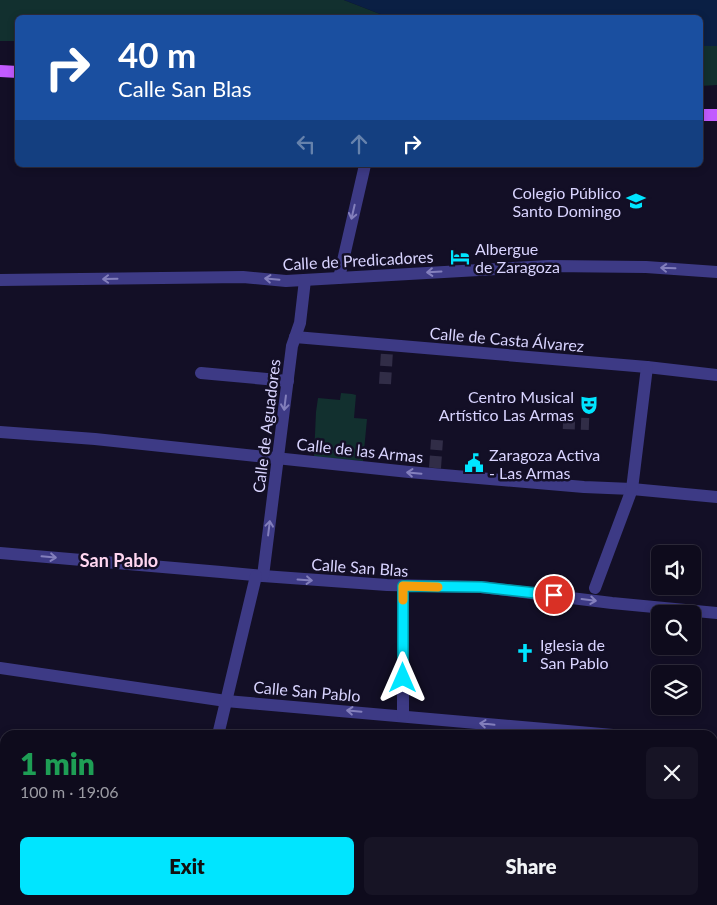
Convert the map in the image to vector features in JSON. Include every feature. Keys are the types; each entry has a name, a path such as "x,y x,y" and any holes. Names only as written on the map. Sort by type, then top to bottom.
{"main road":[{"path":"0,72 15,72"},
{"path":"703,115 717,115"}],"street":[{"path":"339,278 364,167"},
{"name":"Calle de Predicadores","path":"0,280 243,277 286,281 548,266 717,272"},
{"name":"Calle de Aguadores","path":"219,730 260,576 278,458 292,346 300,323 306,280"},
{"name":"Calle de Casta Álvarez","path":"295,337 387,348 646,367 717,375"},
{"path":"595,588 632,488 646,367"},
{"path":"201,373 288,381"},
{"name":"Calle de las Armas","path":"0,432 95,439 278,458 435,471 584,488 632,488 717,497"},
{"name":"Calle San Blas","path":"0,553 260,576 403,586 481,587 717,614"},
{"path":"403,586 403,716"},
{"name":"Calle San Pablo","path":"0,668 226,701 403,716 519,730"}],"green space":[{"path":"0,0 344,0 383,15 15,15 15,41 0,41"},
{"path":"703,46 717,46 717,85 703,86"},
{"path":"341,393 356,395 354,418 367,419 363,461 314,457 318,398 340,400"}],"water":[{"path":"344,0 717,0 717,46 703,46 703,15 383,15"}],"tunnel":[{"path":"385,384 387,351"},
{"path":"563,423 589,424"},
{"path":"435,468 437,440"}],"slow traffic":[{"path":"403,600 403,586 438,587"}],"place":[{"name":"Colegio Público Santo Domingo","path":"636,201"},
{"name":"Albergue de Zaragoza","path":"460,257"},
{"name":"Centro Musical Artístico Las Armas","path":"589,405"},
{"name":"Zaragoza Activa - Las Armas","path":"474,463"},
{"name":"Iglesia de San Pablo","path":"525,653"}],"district":[{"name":"San Pablo","path":"119,560"}],"route":[{"path":"403,678 403,586 481,587 554,595"}]}
